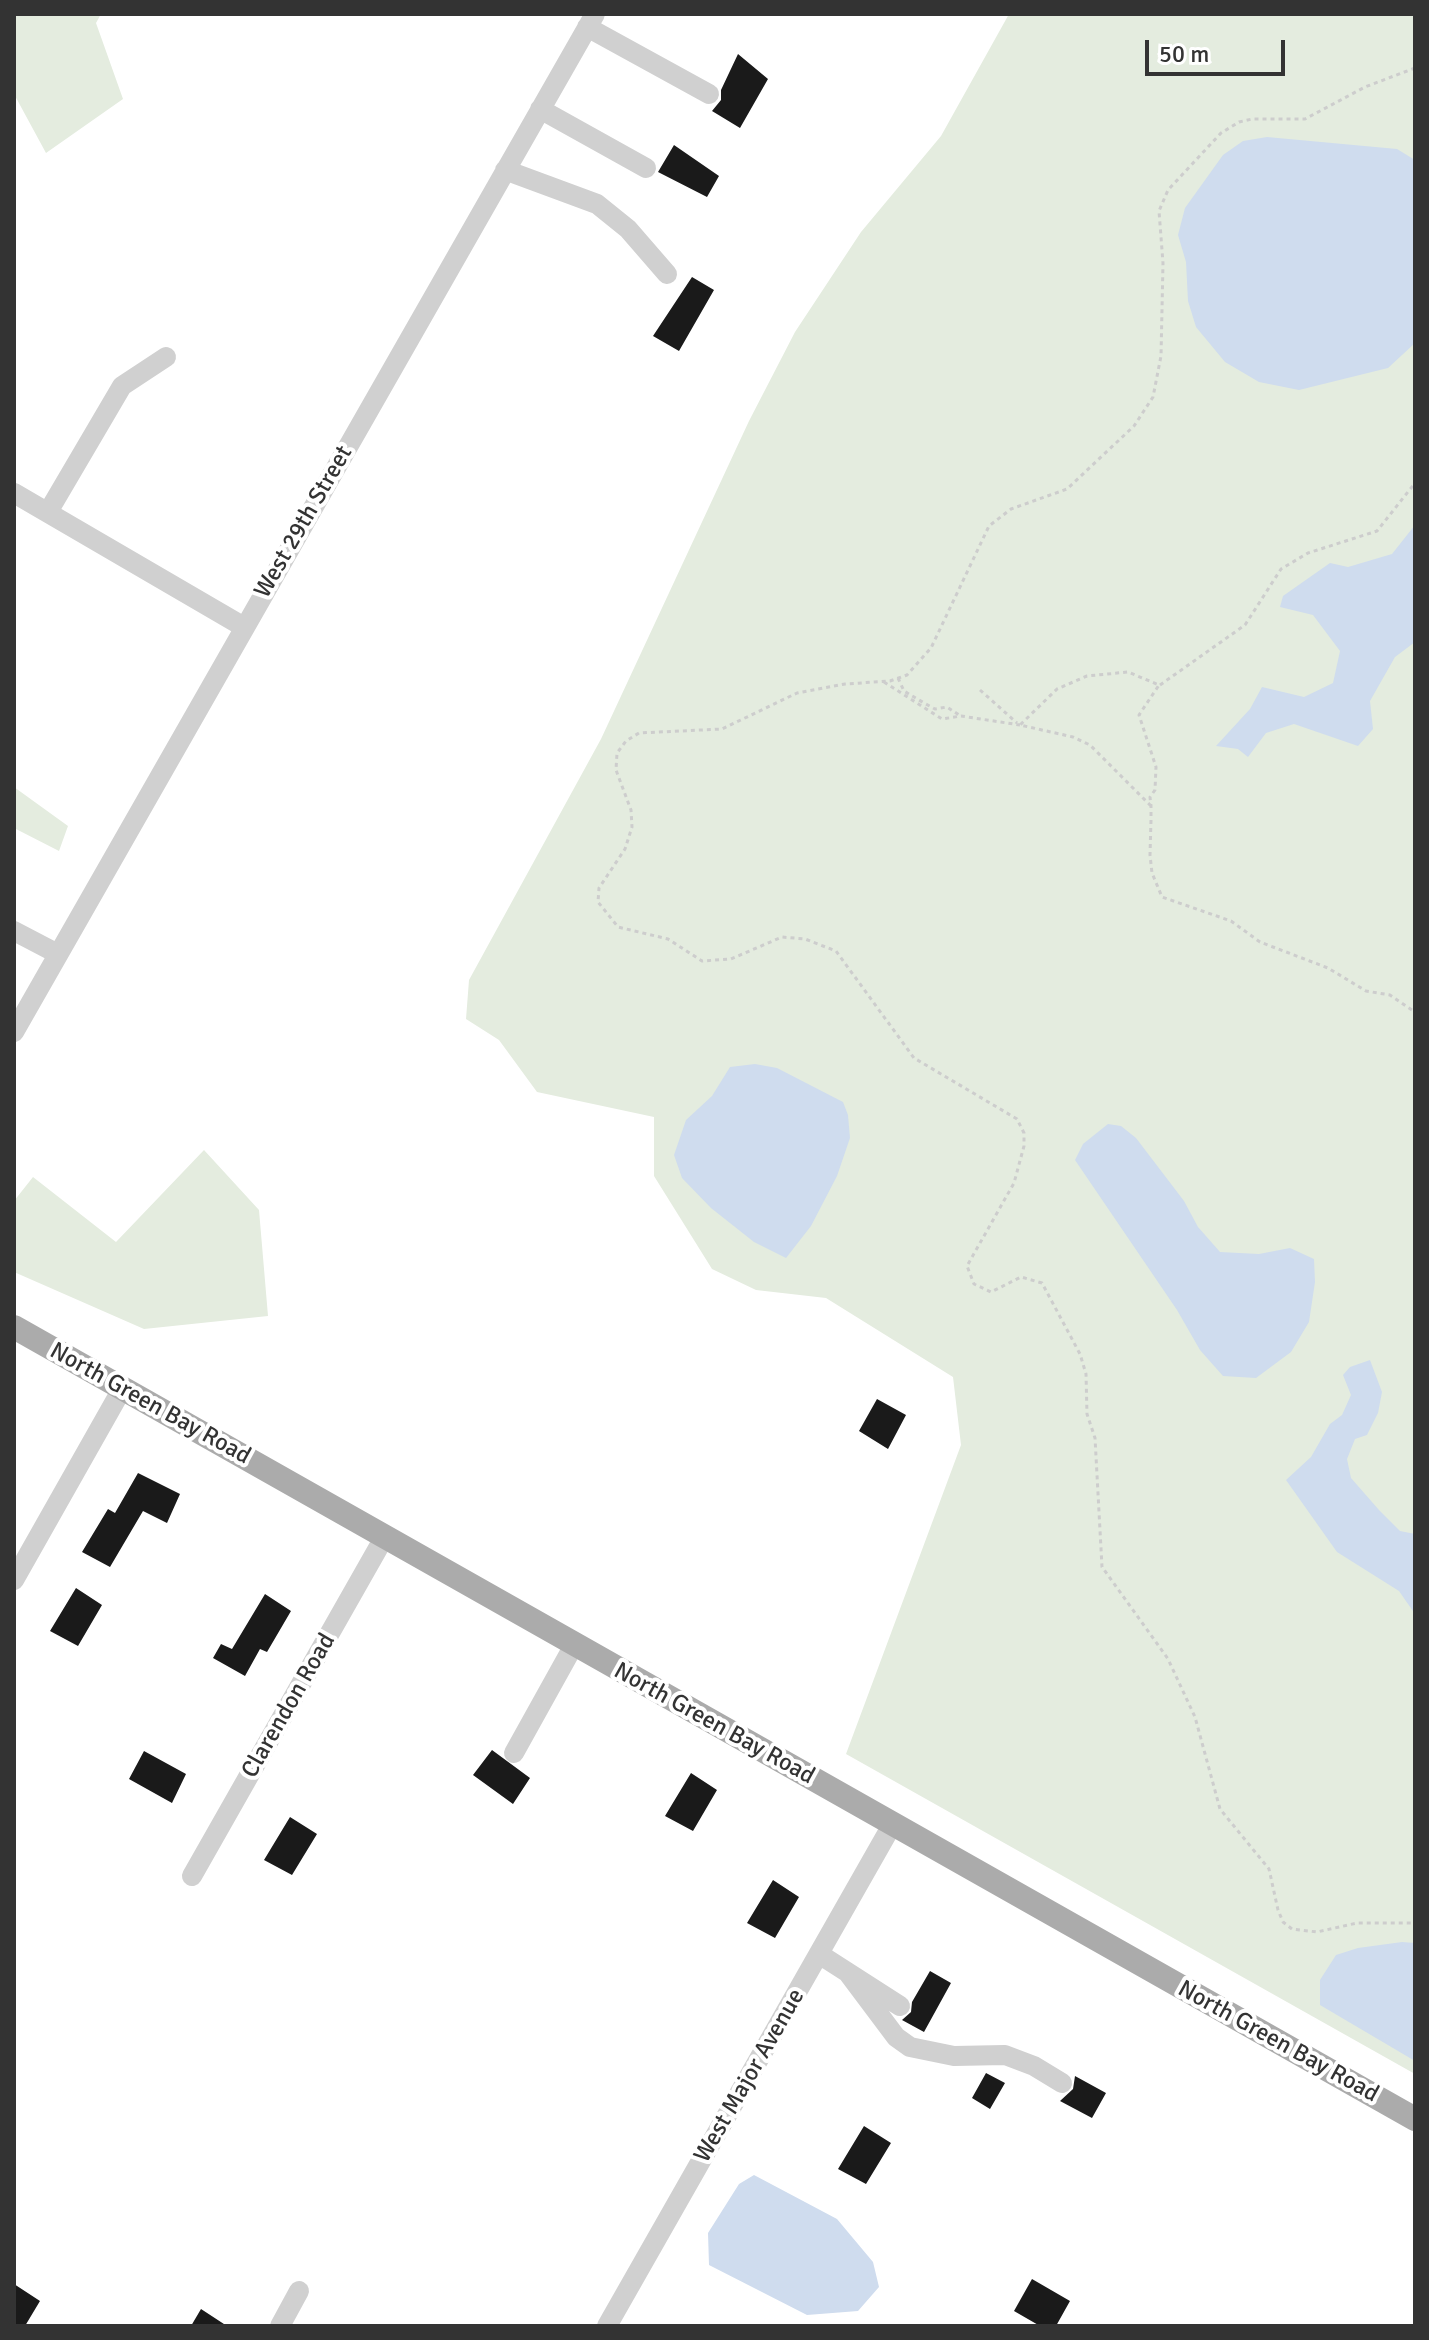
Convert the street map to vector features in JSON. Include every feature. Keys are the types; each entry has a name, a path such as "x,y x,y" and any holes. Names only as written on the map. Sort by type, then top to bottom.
{"main road":[{"name":"North Green Bay Road","path":"14,1327 1415,2119"}],"street":[{"path":"588,19 709,94"},
{"name":"West 29th Street","path":"14,1032 540,109 588,19"},
{"path":"540,109 646,168"},
{"path":"505,170 597,204 628,229 667,274"},
{"path":"48,512 122,386 166,357"},
{"path":"14,493 244,627"},
{"path":"14,931 58,954"},
{"path":"14,1580 122,1389"},
{"name":"Clarendon Road","path":"192,1876 385,1536"},
{"path":"514,1753 574,1645"},
{"name":"West Major Avenue","path":"607,2326 892,1825"},
{"path":"819,1954 900,2006"},
{"path":"848,1973 896,2037 910,2047 954,2056 1005,2055 1034,2066 1062,2083"},
{"path":"280,2326 299,2291"}],"path":[{"path":"1415,68 1365,87 1305,119 1239,122 1221,133 1168,190 1158,222 1163,263 1161,356 1153,397 1146,410 1080,480 1067,489 1011,509 989,526 931,648 919,664 898,678 797,693 722,729 639,733 626,741 617,753 616,770 631,810 632,827 625,849 599,888 598,902 618,927 668,939 702,961 731,959 782,937 805,939 836,951 914,1058 1017,1119 1024,1133 1024,1146 1014,1183 967,1266 974,1284 991,1292 1021,1277 1042,1283 1080,1354 1086,1374 1087,1414 1095,1438 1102,1567 1168,1659 1195,1717 1220,1809 1269,1869 1278,1910 1283,1922 1292,1929 1317,1932 1357,1923 1415,1923"},
{"path":"1415,483 1377,531 1308,553 1281,569 1245,625 1159,685 1139,715 1156,767 1151,806 1152,873 1162,897 1231,921 1260,942 1328,968 1366,991 1390,995 1415,1012"},
{"path":"1020,725 1057,689 1087,676 1110,671 1128,672 1159,685"},
{"path":"898,678 904,691 935,709 947,707 961,716"},
{"path":"884,682 942,719 961,716 1073,737 1090,745 1151,806"},
{"path":"980,690 1020,725"}],"shaded area":[{"path":"14,14 101,14 96,23 123,99 46,153 14,94"},
{"path":"1009,14 1415,14 1415,2074 846,1754 961,1445 953,1377 826,1298 756,1290 712,1269 654,1176 654,1117 537,1092 499,1040 466,1019 469,980 601,739 749,421 795,332 861,232 941,136"},
{"path":"14,787 68,826 59,851 14,828"},
{"path":"204,1150 259,1210 268,1316 144,1329 14,1272 14,1201 33,1177 116,1242"}],"water":[{"path":"1267,137 1397,149 1415,160 1415,343 1388,368 1299,390 1259,382 1225,362 1196,327 1188,301 1186,262 1178,235 1185,208 1223,155 1243,141"},
{"path":"1415,525 1415,642 1395,657 1370,701 1373,729 1358,746 1294,724 1266,733 1248,757 1238,749 1216,746 1250,709 1262,687 1304,697 1333,683 1340,651 1313,615 1280,607 1283,596 1330,563 1348,567 1392,554"},
{"path":"755,1064 777,1068 843,1102 848,1115 850,1138 837,1176 811,1226 786,1258 754,1242 711,1208 682,1178 674,1155 686,1120 712,1096 730,1067"},
{"path":"1108,1124 1121,1126 1136,1138 1184,1201 1198,1227 1220,1252 1259,1254 1290,1248 1314,1259 1315,1282 1309,1322 1291,1352 1256,1378 1223,1376 1200,1350 1177,1310 1075,1160 1083,1144"},
{"path":"1370,1360 1382,1392 1378,1413 1367,1435 1355,1439 1347,1459 1351,1478 1379,1510 1400,1531 1415,1534 1415,1614 1399,1591 1337,1552 1286,1480 1311,1457 1330,1424 1342,1415 1351,1395 1343,1375 1350,1367"},
{"path":"1415,1943 1415,2061 1320,2005 1320,1980 1336,1955 1358,1948"},
{"path":"754,2175 837,2219 873,2262 879,2287 858,2311 807,2315 709,2265 708,2233 739,2184"}],"building":[{"path":"738,54 768,79 740,128 712,111 721,100 721,90"},
{"path":"674,145 719,176 707,197 658,172"},
{"path":"692,277 714,290 679,351 653,336"},
{"path":"877,1399 906,1415 888,1449 859,1431"},
{"path":"138,1473 180,1494 167,1523 143,1511 110,1567 82,1552 108,1509 115,1513"},
{"path":"76,1588 102,1605 78,1646 50,1631"},
{"path":"265,1594 291,1611 267,1652 260,1649 245,1676 213,1658 221,1644 232,1649"},
{"path":"492,1750 530,1778 513,1804 473,1775"},
{"path":"144,1751 186,1774 172,1803 129,1779"},
{"path":"691,1773 717,1790 693,1831 665,1816"},
{"path":"290,1817 317,1834 292,1875 264,1860"},
{"path":"773,1880 799,1897 775,1938 747,1923"},
{"path":"930,1971 951,1983 924,2032 902,2020 911,2012 912,2002"},
{"path":"986,2073 1005,2083 990,2109 972,2098"},
{"path":"1075,2076 1106,2093 1092,2118 1060,2101 1073,2089"},
{"path":"864,2126 891,2143 866,2184 838,2169"},
{"path":"1032,2279 1070,2301 1056,2326 1040,2326 1014,2311"},
{"path":"14,2284 40,2301 25,2326 14,2326"},
{"path":"201,2309 227,2326 191,2326"}]}
